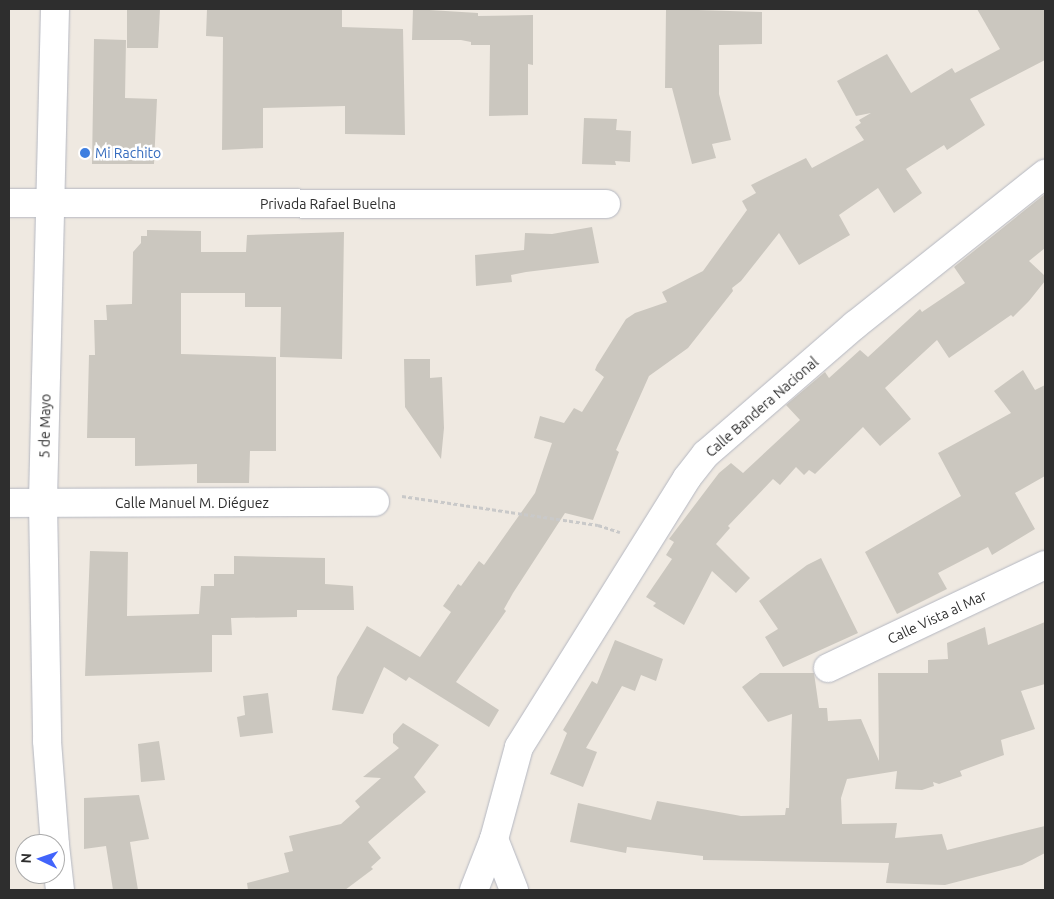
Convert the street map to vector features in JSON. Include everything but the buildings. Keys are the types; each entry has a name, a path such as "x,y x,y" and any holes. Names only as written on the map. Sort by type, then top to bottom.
{"street":[{"name":"5 de Mayo","path":"54,834 48,741 43,503 55,9"},
{"name":"Calle Bandera Nacional","path":"474,890 494,840 519,747 687,478 706,454 855,325 1045,174"},
{"name":"Privada Rafael Buelna","path":"9,203 606,204"},
{"name":"Calle Manuel M. Diéguez","path":"9,503 375,502"},
{"name":"Calle Vista al Mar","path":"828,668 1045,565"},
{"path":"494,840 514,890"}],"path":[{"path":"408,494 598,525"}],"place":[{"name":"Mi Rachito","path":"85,153"}]}
